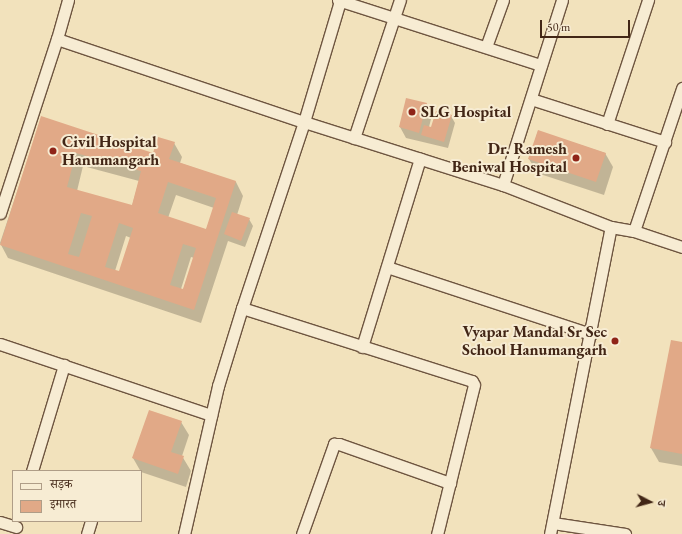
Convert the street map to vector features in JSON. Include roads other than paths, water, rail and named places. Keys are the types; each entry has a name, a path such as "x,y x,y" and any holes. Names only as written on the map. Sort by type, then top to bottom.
{"street":[{"path":"0,213 57,39 68,0"},
{"path":"184,534 218,386 242,308 304,122 339,0 541,65"},
{"path":"354,138 400,0"},
{"path":"486,47 503,0"},
{"path":"503,185 562,0"},
{"path":"607,124 648,0"},
{"path":"57,39 304,122 503,185 611,227 634,231 682,247"},
{"path":"634,231 682,88"},
{"path":"531,99 664,142"},
{"path":"362,347 420,159"},
{"path":"611,227 552,528 625,534"},
{"path":"387,267 591,334"},
{"path":"242,308 362,347 467,378 474,383 437,534"},
{"path":"0,344 211,415"},
{"path":"32,470 64,365"},
{"path":"302,534 334,444 339,444 450,483"},
{"path":"0,522 16,527"},
{"path":"87,534 91,522"}],"place":[{"name":"SLG Hospital","path":"412,112"},
{"name":"Civil Hospital Hanumangarh","path":"53,151"},
{"name":"Dr. Ramesh Beniwal Hospital","path":"576,158"},
{"name":"Vyapar Mandal Sr Sec School Hanumangarh","path":"615,341"}]}
